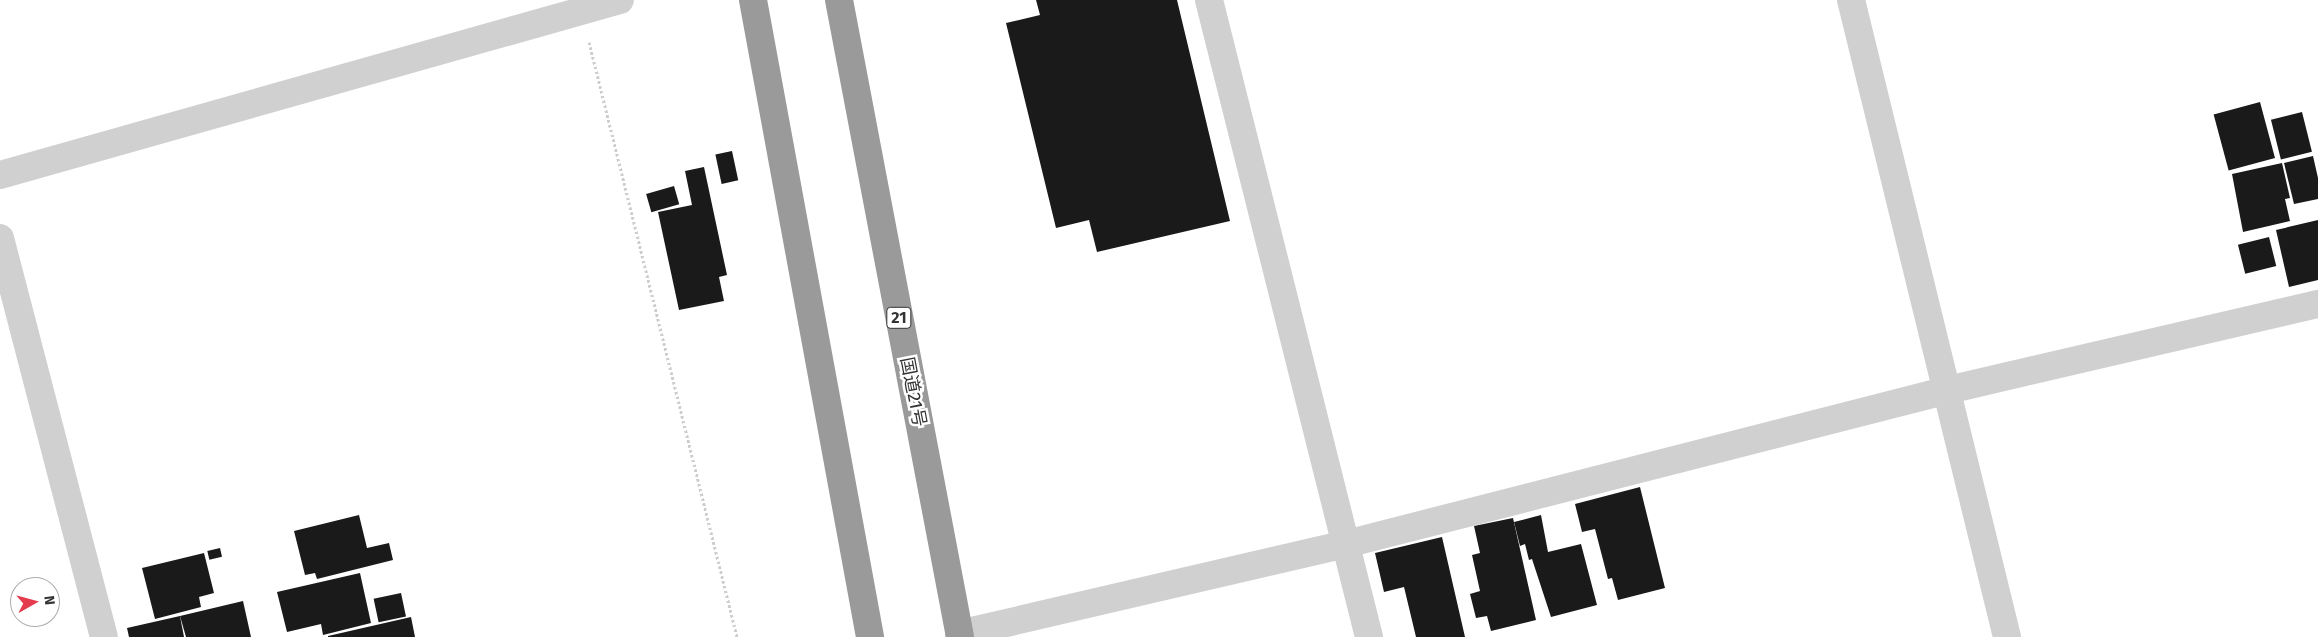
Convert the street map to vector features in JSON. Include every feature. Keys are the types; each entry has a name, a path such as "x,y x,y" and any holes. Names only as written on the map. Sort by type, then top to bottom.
{"highway":[{"path":"753,0 870,637"},
{"name":"国道21号","path":"839,0 959,635"}],"street":[{"path":"0,175 620,0"},
{"path":"1209,0 1369,637"},
{"path":"1851,0 2007,637"},
{"path":"0,238 104,637"},
{"path":"959,635 1346,544 1948,390 2318,304"}],"path":[{"path":"581,10 737,637"}],"building":[{"path":"1036,0 1177,0 1230,221 1097,252 1089,220 1056,228 1006,23 1040,15"},
{"path":"2260,102 2275,158 2229,170 2214,114"},
{"path":"2302,112 2312,152 2281,160 2271,120"},
{"path":"732,151 738,180 722,184 715,155"},
{"path":"2313,156 2318,178 2318,199 2294,204 2284,163"},
{"path":"2282,163 2290,198 2285,199 2290,221 2243,232 2232,174"},
{"path":"704,167 727,275 719,277 724,301 679,310 658,212 692,205 685,171"},
{"path":"674,186 679,204 651,212 646,194"},
{"path":"2318,220 2318,280 2289,287 2276,230"},
{"path":"2269,237 2276,266 2245,274 2238,245"},
{"path":"1640,487 1665,588 1618,600 1612,578 1608,579 1595,529 1582,532 1575,504"},
{"path":"359,515 367,548 389,543 393,560 317,579 315,573 305,575 294,531"},
{"path":"1541,515 1548,552 1581,544 1597,605 1551,617 1532,559 1529,560 1525,544 1520,546 1514,522"},
{"path":"1513,518 1536,620 1491,631 1487,616 1476,618 1470,594 1480,591 1472,555 1480,553 1474,526"},
{"path":"1442,537 1465,637 1416,637 1404,587 1384,592 1375,553"},
{"path":"220,548 222,557 209,560 207,551"},
{"path":"204,553 214,593 199,597 201,607 155,619 142,568"},
{"path":"360,573 371,623 323,635 321,624 287,632 277,592"},
{"path":"401,593 406,616 379,622 374,599"},
{"path":"243,601 251,637 186,637 180,616"},
{"path":"180,616 184,637 129,637 127,628"},
{"path":"411,617 415,637 328,637 328,636"}]}
